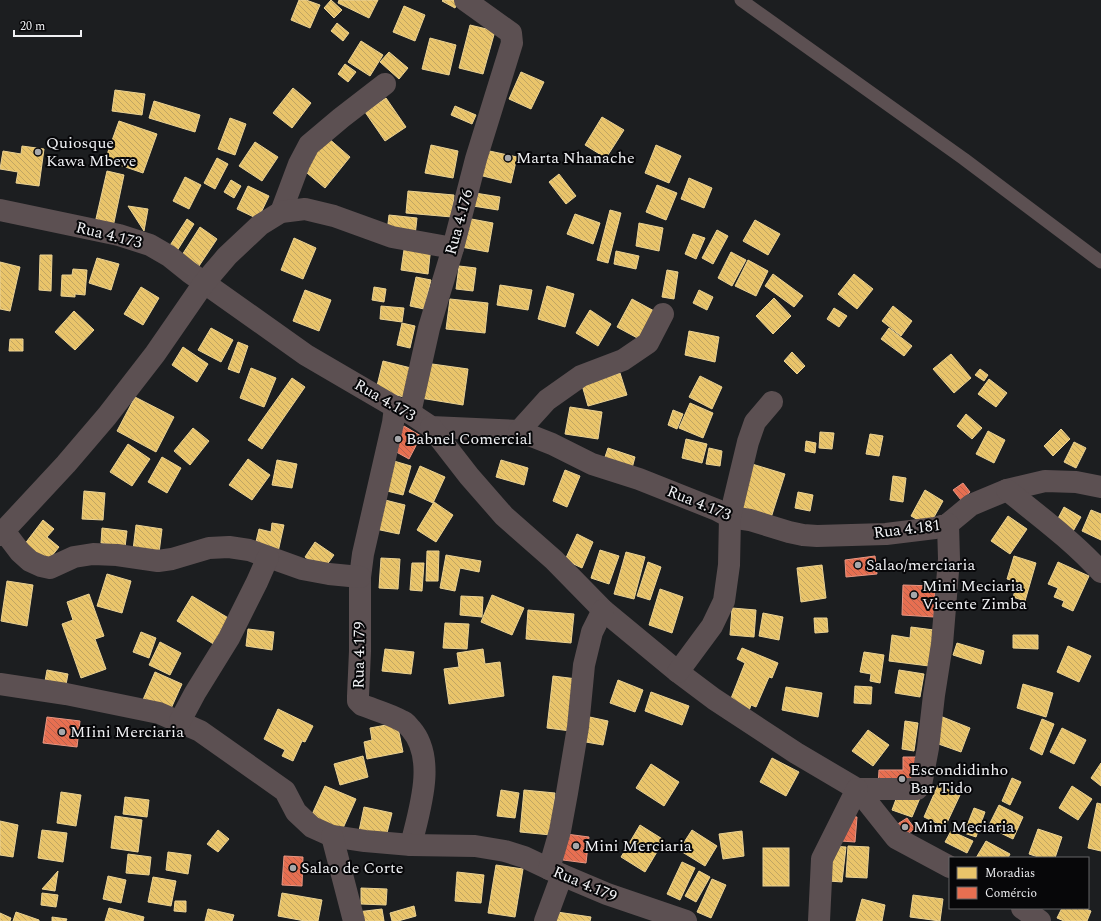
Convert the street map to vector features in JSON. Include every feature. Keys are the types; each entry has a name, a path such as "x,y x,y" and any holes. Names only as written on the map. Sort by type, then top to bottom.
{"street":[{"name":"Rua 4.176","path":"402,410 453,248 476,159 512,43 511,33 465,0"},
{"path":"281,212 298,164 309,145 385,84"},
{"path":"360,577 328,574 302,569 248,550 229,546 209,548 172,559 158,561 117,555 93,554 74,557 50,568 30,561 2,533 66,464 107,416 155,354 204,283 227,256 260,225 281,212 304,209 334,216 392,237 453,248"},
{"name":"Rua 4.173","path":"0,210 119,235 150,245 169,256 204,283 306,355 431,427 519,431 552,444 592,464 639,479 717,510 730,517 750,520 789,532 817,536"},
{"path":"519,431 547,400 581,376 623,360 648,342 663,314"},
{"path":"678,672 712,626 724,601 729,565 730,517 748,442 755,422 772,402"},
{"name":"Rua 4.179","path":"402,410 393,423 363,554 360,577 358,701 362,705 404,721 417,736 423,755 425,772 422,797 411,845 487,847 505,851 524,857 607,894 686,921"},
{"path":"431,427 469,476 504,516 554,560 603,610 678,672 714,698 796,753 856,789 896,838 949,866"},
{"name":"Rua 4.181","path":"817,536 886,534 935,528 948,524 971,505 1007,490 1045,481 1076,482 1101,487"},
{"path":"1007,490 1086,556 1101,572"},
{"path":"856,789 917,789 921,785 928,748 942,644 949,558 948,524"},
{"path":"180,721 194,693 229,638 268,557"},
{"path":"545,921 556,872 560,831 578,727 584,665 592,632 603,610"},
{"path":"0,684 66,694 125,706 180,721 200,731 277,784 285,791 296,812 312,827 332,836 365,841 411,845"},
{"path":"819,921 822,859 856,789"},
{"path":"332,836 354,921"},
{"path":"1023,909 1040,921"}],"lane":[{"path":"741,0 958,155 1101,262"}],"building: Moradias":[{"path":"299,0 306,0 320,5 310,28 291,20"},
{"path":"331,0 342,10 334,18 324,8"},
{"path":"339,0 378,0 369,18 338,3"},
{"path":"459,0 455,8 442,1"},
{"path":"404,6 425,15 415,41 393,32"},
{"path":"337,23 349,33 343,41 331,31"},
{"path":"470,25 495,31 483,74 459,68"},
{"path":"430,38 456,45 449,75 422,69"},
{"path":"361,41 383,55 370,76 348,62"},
{"path":"389,52 408,68 399,79 380,62"},
{"path":"345,64 356,72 348,82 338,74"},
{"path":"521,72 544,82 531,109 509,99"},
{"path":"293,88 311,103 292,128 273,113"},
{"path":"115,90 145,94 142,115 112,111"},
{"path":"386,98 406,127 385,141 365,112"},
{"path":"154,101 200,115 195,132 149,118"},
{"path":"455,106 476,115 472,124 451,115"},
{"path":"602,117 624,130 606,158 585,145"},
{"path":"230,118 246,124 235,155 218,149"},
{"path":"119,121 157,134 143,173 105,160"},
{"path":"327,137 350,157 325,188 301,168"},
{"path":"255,142 278,157 262,181 239,166"},
{"path":"431,145 458,151 453,178 425,173"},
{"path":"656,145 681,156 669,183 645,173"},
{"path":"22,146 44,149 39,186 16,183 18,172 0,169 3,151 21,154"},
{"path":"485,150 517,157 511,183 479,175"},
{"path":"217,158 228,164 215,189 204,183"},
{"path":"107,171 124,175 113,227 95,223"},
{"path":"559,174 576,196 566,204 549,182"},
{"path":"185,177 201,185 189,209 173,201"},
{"path":"689,178 712,188 704,208 681,199"},
{"path":"231,180 241,186 234,198 224,192"},
{"path":"657,185 677,193 666,220 646,212"},
{"path":"248,186 269,196 258,219 237,209"},
{"path":"408,191 454,195 452,217 406,213"},
{"path":"475,193 500,197 498,210 473,206"},
{"path":"128,206 148,209 144,231"},
{"path":"610,210 621,213 608,263 597,260"},
{"path":"575,214 600,223 593,244 567,234"},
{"path":"389,215 417,218 415,236 387,232"},
{"path":"466,218 493,223 488,252 461,247"},
{"path":"187,219 194,224 175,254 167,250"},
{"path":"755,220 780,234 768,255 743,241"},
{"path":"639,223 663,228 659,251 636,246"},
{"path":"200,227 217,239 199,266 182,255"},
{"path":"717,230 728,236 713,264 702,258"},
{"path":"693,234 705,238 696,259 685,254"},
{"path":"294,238 316,248 303,279 281,270"},
{"path":"405,243 431,246 428,274 401,270"},
{"path":"616,251 639,256 636,269 614,264"},
{"path":"731,252 746,260 732,286 718,278"},
{"path":"40,255 52,255 51,291 39,290"},
{"path":"97,258 119,264 111,290 89,283"},
{"path":"748,260 768,271 756,296 735,286"},
{"path":"0,262 20,267 10,311 0,309"},
{"path":"459,266 476,268 473,291 456,289"},
{"path":"73,269 87,270 85,295 75,294 75,297 61,296 62,275 72,275"},
{"path":"667,270 678,272 674,299 662,297"},
{"path":"773,274 803,296 794,307 765,286"},
{"path":"854,274 873,289 857,309 838,294"},
{"path":"416,277 431,280 424,309 410,306"},
{"path":"500,285 532,290 528,310 497,305"},
{"path":"547,286 574,294 565,327 538,319"},
{"path":"141,287 159,298 143,325 124,314"},
{"path":"374,287 386,289 384,302 372,300"},
{"path":"305,290 331,300 319,331 293,321"},
{"path":"699,290 713,297 707,310 693,303"},
{"path":"774,298 791,316 773,334 756,316"},
{"path":"450,299 488,303 485,333 446,329"},
{"path":"632,299 656,312 641,340 617,327"},
{"path":"381,306 404,308 402,322 380,319"},
{"path":"893,306 912,321 901,336 882,321"},
{"path":"834,308 847,316 839,327 827,319"},
{"path":"590,310 611,324 598,346 576,333"},
{"path":"74,311 94,330 75,350 55,332"},
{"path":"402,323 415,326 410,348 397,345"},
{"path":"211,328 233,340 221,362 198,350"},
{"path":"889,328 912,346 904,356 881,339"},
{"path":"689,331 719,337 715,362 685,355"},
{"path":"10,339 23,339 23,351 9,351"},
{"path":"238,342 248,346 239,373 228,369"},
{"path":"183,347 208,364 197,382 172,365"},
{"path":"792,352 805,366 797,374 784,361"},
{"path":"951,354 971,378 954,393 933,369"},
{"path":"383,361 411,368 404,397 376,390"},
{"path":"425,363 468,369 463,405 420,398"},
{"path":"251,368 276,378 264,407 240,398"},
{"path":"980,369 988,375 984,381 975,375"},
{"path":"620,373 627,395 588,406 582,385"},
{"path":"700,376 722,387 712,409 689,397"},
{"path":"292,378 305,387 262,449 248,440"},
{"path":"989,379 1007,393 996,407 978,394"},
{"path":"135,397 174,417 156,452 117,431"},
{"path":"690,403 713,413 703,438 679,428"},
{"path":"570,407 602,412 598,439 565,434"},
{"path":"673,410 683,414 677,429 668,425"},
{"path":"966,414 982,428 972,439 957,426"},
{"path":"193,428 209,441 190,465 174,451"},
{"path":"1061,429 1070,439 1053,456 1044,446"},
{"path":"988,431 1005,440 994,463 976,454"},
{"path":"820,432 834,433 832,449 819,448"},
{"path":"870,434 883,436 879,456 866,454"},
{"path":"686,439 707,444 702,463 682,458"},
{"path":"806,441 816,443 815,453 805,451"},
{"path":"1074,442 1086,448 1076,468 1064,462"},
{"path":"128,444 150,459 132,486 110,472"},
{"path":"608,448 635,457 631,472 603,463"},
{"path":"709,448 722,451 720,466 706,464"},
{"path":"162,457 181,468 167,493 148,482"},
{"path":"248,459 270,475 252,500 229,485"},
{"path":"387,459 411,466 403,495 379,489"},
{"path":"277,460 297,464 292,488 272,485"},
{"path":"501,460 528,468 524,485 496,477"},
{"path":"752,464 785,474 770,521 738,511"},
{"path":"420,466 445,477 433,503 409,492"},
{"path":"565,470 580,476 567,507 553,501"},
{"path":"893,476 906,478 903,502 890,500"},
{"path":"925,490 943,501 929,526 911,516"},
{"path":"84,491 105,493 103,520 82,519"},
{"path":"798,492 813,495 810,511 795,508"},
{"path":"377,498 405,505 399,534 371,528"},
{"path":"434,502 453,515 436,542 417,530"},
{"path":"1064,507 1081,517 1071,535 1054,526"},
{"path":"1091,510 1101,514 1101,540 1082,531"},
{"path":"1008,516 1027,529 1010,554 991,541"},
{"path":"43,520 54,529 47,537 59,547 47,562 24,545"},
{"path":"272,523 284,525 278,552 255,546 259,529 271,532"},
{"path":"136,525 162,529 159,553 133,550"},
{"path":"102,528 127,531 125,547 101,543"},
{"path":"577,534 593,542 582,568 565,560"},
{"path":"315,542 334,555 323,570 305,557"},
{"path":"600,550 619,556 609,584 591,578"},
{"path":"427,551 439,551 438,581 426,581"},
{"path":"626,552 645,557 634,599 614,594"},
{"path":"446,555 481,561 479,572 460,568 455,591 440,588"},
{"path":"1014,556 1036,563 1025,601 1013,597 1018,582 1007,579"},
{"path":"381,558 400,559 398,589 379,588"},
{"path":"648,562 661,567 650,600 637,596"},
{"path":"1058,562 1089,576 1073,611 1062,606 1064,601 1054,597 1058,588 1048,584"},
{"path":"412,563 424,563 422,591 410,590"},
{"path":"822,565 826,598 801,602 797,568"},
{"path":"107,574 131,581 122,613 97,606"},
{"path":"7,581 33,585 27,626 1,621"},
{"path":"660,589 683,597 672,633 649,625"},
{"path":"89,594 104,636 95,639 106,669 81,678 62,624 73,620 67,602"},
{"path":"492,595 524,608 512,635 481,622"},
{"path":"192,596 230,619 215,645 177,621"},
{"path":"461,596 483,597 482,617 460,615"},
{"path":"732,608 756,610 754,637 730,635"},
{"path":"528,610 574,614 571,643 526,639"},
{"path":"763,613 783,617 779,640 759,636"},
{"path":"814,618 827,618 828,632 815,633"},
{"path":"445,623 469,624 467,649 443,648"},
{"path":"911,627 934,630 929,666 889,661 892,635 910,638"},
{"path":"248,629 274,632 272,650 246,646"},
{"path":"141,632 156,638 149,658 133,652"},
{"path":"1013,635 1038,635 1038,649 1013,648"},
{"path":"160,642 181,653 170,675 149,665"},
{"path":"957,643 984,651 981,664 953,655"},
{"path":"1068,646 1091,656 1079,682 1057,672"},
{"path":"742,648 778,663 772,678 769,677 756,707 751,705 748,714 730,701 745,663 737,659"},
{"path":"385,649 414,652 411,674 382,671"},
{"path":"483,649 485,664 500,662 504,696 449,704 444,669 459,667 457,653"},
{"path":"864,652 884,655 880,683 870,681 871,674 860,672"},
{"path":"47,670 68,674 65,690 44,687"},
{"path":"899,670 924,674 920,697 895,693"},
{"path":"155,672 182,684 169,713 142,702"},
{"path":"553,676 577,679 571,731 547,728"},
{"path":"618,680 643,690 635,712 610,703"},
{"path":"1023,684 1053,693 1046,717 1017,708"},
{"path":"855,686 872,687 871,704 854,703"},
{"path":"786,687 822,693 818,717 782,710"},
{"path":"651,692 689,706 682,725 645,711"},
{"path":"278,709 313,726 305,742 302,741 293,761 282,756 285,750 264,739"},
{"path":"585,716 608,721 603,745 580,741"},
{"path":"940,716 970,728 961,752 930,741"},
{"path":"1042,719 1054,724 1042,755 1030,749"},
{"path":"905,721 918,723 914,751 902,749"},
{"path":"397,723 403,752 367,759 364,742 372,740 370,728"},
{"path":"1062,728 1086,740 1074,764 1050,752"},
{"path":"868,730 889,745 873,766 852,751"},
{"path":"363,756 368,777 340,785 334,764"},
{"path":"772,758 799,772 786,796 760,782"},
{"path":"1101,763 1101,786 1091,778"},
{"path":"651,764 679,782 664,806 636,788"},
{"path":"1012,778 1021,782 1010,805 1002,801"},
{"path":"938,785 960,795 945,827 924,817"},
{"path":"325,786 356,799 340,835 309,821"},
{"path":"1072,786 1092,799 1078,820 1059,808"},
{"path":"501,790 519,793 515,818 497,816"},
{"path":"524,790 555,793 551,835 520,832"},
{"path":"899,791 920,798 912,817 892,810"},
{"path":"61,792 81,795 76,826 57,823"},
{"path":"125,797 149,800 147,817 123,814"},
{"path":"1097,803 1101,804 1101,851 1088,848"},
{"path":"999,805 1023,817 1013,839 988,827"},
{"path":"364,807 392,813 386,837 359,831"},
{"path":"974,808 985,812 976,837 964,833"},
{"path":"115,816 142,820 138,852 111,848"},
{"path":"0,821 18,825 13,857 0,855"},
{"path":"640,825 664,840 645,872 621,857"},
{"path":"1038,829 1062,837 1055,857 1038,857 1029,854"},
{"path":"42,830 67,833 63,862 38,858"},
{"path":"218,830 229,839 218,852 207,844"},
{"path":"692,830 717,846 705,866 679,850"},
{"path":"742,831 744,856 723,859 719,834"},
{"path":"951,831 973,841 967,853 945,842"},
{"path":"986,841 1010,854 1008,857 977,857"},
{"path":"832,846 846,847 842,882 829,881"},
{"path":"848,846 869,847 867,878 846,877"},
{"path":"763,848 789,848 789,886 763,886"},
{"path":"168,852 191,855 188,874 166,870"},
{"path":"128,854 151,857 149,875 126,873"},
{"path":"682,862 695,868 680,900 667,894"},
{"path":"496,865 523,869 515,917 488,913"},
{"path":"58,871 55,891 42,889"},
{"path":"699,871 710,877 696,902 685,896"},
{"path":"457,872 484,875 481,903 455,901"},
{"path":"108,876 126,880 121,903 103,899"},
{"path":"153,877 176,881 171,906 148,902"},
{"path":"712,879 726,885 711,918 697,912"},
{"path":"361,888 387,889 386,905 361,904"},
{"path":"42,893 58,895 56,907 41,905"},
{"path":"282,893 322,900 318,921 305,921 278,916"},
{"path":"913,895 943,899 940,921 910,917"},
{"path":"862,899 885,905 882,921 856,921"},
{"path":"175,901 186,901 186,912 174,911"},
{"path":"414,906 416,916 398,921 392,921 390,913"},
{"path":"109,908 144,917 143,921 105,921"},
{"path":"208,909 234,915 232,921 205,921"},
{"path":"382,909 384,921 358,921 357,912"},
{"path":"1062,909 1086,909 1091,911 1087,921 1064,921 1057,918"},
{"path":"16,912 39,920 39,921 13,921"},
{"path":"557,912 591,917 590,921 556,921"},
{"path":"0,913 11,918 10,921 0,921"},
{"path":"52,917 67,919 66,921 52,921"}],"building: Comércio":[{"path":"404,426 421,436 409,459 391,449"},
{"path":"963,483 970,492 961,500 953,490"},
{"path":"875,556 877,574 846,577 845,560"},
{"path":"903,585 935,586 934,617 902,615"},
{"path":"47,717 80,721 77,747 43,743"},
{"path":"903,757 916,757 916,787 878,787 879,770 903,770"},
{"path":"838,815 857,817 855,842 841,841"},
{"path":"907,818 915,829 904,836 896,825"},
{"path":"566,834 589,837 586,863 563,860"},
{"path":"284,856 303,857 302,886 282,885"}],"place":[{"name":"Quiosque Kawa Mbeve","path":"38,152"},
{"name":"Marta Nhanache","path":"508,158"},
{"name":"Babnel Comercial","path":"398,439"},
{"name":"Salao/merciaria","path":"858,565"},
{"name":"Mini Meciaria Vicente Zimba","path":"914,595"},
{"name":"MIini Merciaria","path":"62,732"},
{"name":"Escondidinho Bar Tido","path":"902,779"},
{"name":"Mini Meciaria","path":"905,827"},
{"name":"Mini Merciaria","path":"576,846"},
{"name":"Salao de Corte","path":"293,868"}]}
